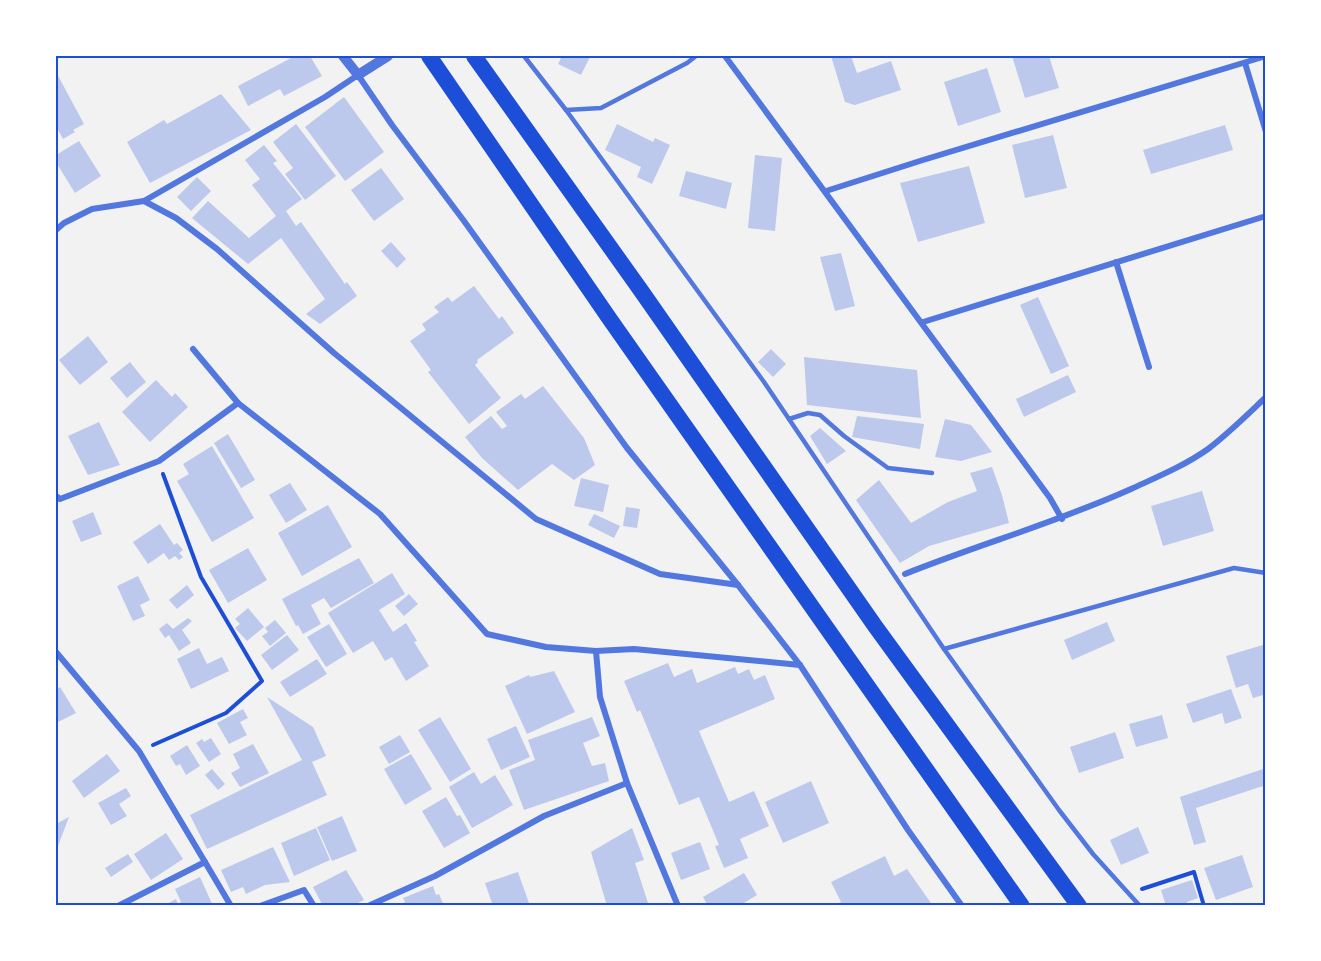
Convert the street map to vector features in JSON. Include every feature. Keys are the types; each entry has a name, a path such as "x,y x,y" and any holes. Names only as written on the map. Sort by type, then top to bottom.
{"highway":[{"path":"429,56 615,328 1022,906"},
{"path":"474,56 875,626 1078,906"}],"street":[{"path":"344,56 627,448 800,665 908,830 962,906"},
{"path":"56,230 64,223 92,209 144,201 325,97 386,56"},
{"path":"725,56 923,322 1050,498 1062,519"},
{"path":"826,191 923,159 1266,56"},
{"path":"1245,63 1266,132"},
{"path":"144,201 176,218 217,249 334,353 536,519 660,574 738,585"},
{"path":"923,322 1266,216"},
{"path":"1116,262 1149,367"},
{"path":"193,349 238,403 380,514 487,634 546,647 596,651 633,649 800,665"},
{"path":"905,574 949,556 1062,519 1175,469 1222,437 1266,397"},
{"path":"56,496 60,499 159,461 238,403"},
{"path":"596,651 600,697 627,783 678,906"},
{"path":"56,652 139,751 231,906"},
{"path":"368,906 435,876 544,816 627,783"},
{"path":"118,906 205,862"},
{"path":"260,906 304,890 314,906"}],"lane":[{"path":"524,56 566,110 789,419 944,649 1059,810 1093,854 1140,906"},
{"path":"566,110 601,108 687,63 696,56"},
{"path":"789,419 808,413 820,415 844,436 888,468 932,473"},
{"path":"944,649 1234,568 1266,573"},
{"path":"1054,871 1085,906"}],"path":[{"path":"139,751 226,713 262,681 201,577 159,461"},
{"path":"1130,893 1194,872 1204,906"}],"building":[{"path":"295,56 310,56 322,76 284,96 280,89 248,106 238,86"},
{"path":"562,56 590,57 581,75 558,64"},
{"path":"831,56 851,56 857,73 891,61 901,90 855,105 845,102"},
{"path":"1012,56 1049,56 1059,88 1025,98"},
{"path":"987,68 1001,112 958,126 944,82"},
{"path":"56,72 84,124 63,139 56,126"},
{"path":"221,94 251,130 150,183 127,142 164,120 167,124"},
{"path":"344,97 384,152 345,181 305,127"},
{"path":"296,124 336,176 305,200 285,174 293,168 273,142"},
{"path":"617,124 653,142 655,138 670,145 652,184 637,177 641,167 605,150"},
{"path":"1225,125 1233,150 1151,174 1143,150"},
{"path":"1053,135 1067,188 1025,198 1012,145"},
{"path":"79,141 101,176 75,193 56,162 56,155"},
{"path":"264,145 277,161 273,163 302,199 286,211 296,226 301,222 345,284 347,282 357,296 320,324 306,314 325,299 281,238 248,264 192,218 208,201 249,238 276,216 252,185 260,179 245,160"},
{"path":"755,155 782,158 775,231 748,228"},
{"path":"969,166 985,223 918,242 900,183"},
{"path":"381,168 404,199 374,221 351,190"},
{"path":"686,171 732,183 726,209 679,196"},
{"path":"197,177 211,191 191,211 177,197"},
{"path":"391,242 406,259 397,268 381,251"},
{"path":"841,253 855,306 835,311 820,257"},
{"path":"474,286 499,319 502,316 514,333 477,360 475,365 501,398 469,424 428,372 431,370 410,341 426,330 422,324 439,312 434,307 448,297 452,302"},
{"path":"1038,297 1069,366 1051,374 1020,305"},
{"path":"88,336 108,362 80,385 59,360"},
{"path":"771,349 786,364 773,377 758,362"},
{"path":"804,357 917,370 921,418 807,405"},
{"path":"130,362 146,382 127,398 110,378"},
{"path":"1068,375 1076,392 1024,417 1016,399"},
{"path":"156,380 172,397 175,393 188,407 150,442 122,412"},
{"path":"543,386 584,438 595,465 574,480 552,464 518,490 482,458 465,437 491,416 502,429 507,426 496,412 521,394 525,399"},
{"path":"857,416 924,424 920,449 852,437"},
{"path":"945,419 971,425 992,452 961,461 935,457"},
{"path":"99,422 120,465 88,475 68,436"},
{"path":"820,428 846,451 827,464 810,436"},
{"path":"228,434 255,480 241,488 214,443"},
{"path":"212,446 254,518 212,542 177,481 189,474 183,464"},
{"path":"992,467 1009,523 929,546 900,563 856,500 879,480 911,523 948,502 977,491 970,473"},
{"path":"581,478 609,485 603,512 574,506"},
{"path":"290,483 307,510 286,523 269,495"},
{"path":"1202,491 1214,531 1163,546 1151,506"},
{"path":"328,505 352,547 302,576 278,533"},
{"path":"626,507 640,509 637,528 623,526"},
{"path":"93,512 102,534 81,542 72,521"},
{"path":"594,514 620,526 614,538 588,525"},
{"path":"160,524 174,545 177,543 183,550 179,553 183,557 179,560 175,556 169,560 164,553 148,564 133,542"},
{"path":"248,548 267,580 228,603 209,570"},
{"path":"359,558 374,583 331,608 324,598 311,605 321,624 303,634 298,625 296,626 282,599"},
{"path":"392,573 405,594 379,610 393,632 406,623 417,641 414,642 429,666 406,681 392,657 385,661 373,641 353,653 328,613"},
{"path":"138,576 150,600 140,605 145,616 133,621 117,586"},
{"path":"187,585 194,595 177,609 169,600"},
{"path":"409,594 418,604 404,616 395,606"},
{"path":"248,608 264,627 247,641 235,628 240,624 235,619"},
{"path":"188,618 192,621 182,630 191,643 179,651 169,635 165,638 159,629 167,623 173,629"},
{"path":"275,620 286,633 270,646 262,636 268,632 265,628"},
{"path":"1107,622 1115,641 1072,660 1064,640"},
{"path":"329,624 347,654 326,667 307,637"},
{"path":"287,635 299,650 272,670 261,655"},
{"path":"1266,644 1266,694 1253,698 1248,684 1236,688 1226,656"},
{"path":"199,648 207,664 222,657 229,671 191,689 177,659"},
{"path":"317,659 327,674 290,697 280,682"},
{"path":"668,663 674,677 692,669 697,683 735,667 738,674 749,669 754,680 765,675 775,699 699,731 729,802 754,791 769,826 740,839 748,858 724,868 715,846 719,845 699,797 679,805 640,710 637,712 624,681"},
{"path":"554,671 575,712 527,734 505,686 529,675 530,677"},
{"path":"60,687 76,713 56,723 56,689"},
{"path":"1231,689 1242,718 1225,724 1222,713 1193,723 1186,704"},
{"path":"267,697 313,727 326,756 312,762 327,795 207,849 190,815 302,760"},
{"path":"243,709 248,718 240,722 247,735 229,744 217,723"},
{"path":"1162,715 1168,738 1136,747 1129,724"},
{"path":"440,717 471,769 450,782 418,730"},
{"path":"592,717 600,736 583,743 592,766 605,763 609,781 524,810 509,770 535,760 528,740"},
{"path":"516,726 530,757 501,770 487,739"},
{"path":"1115,732 1124,758 1079,773 1070,747"},
{"path":"400,735 410,752 389,764 379,747"},
{"path":"211,738 221,754 209,762 196,743 202,739 204,742"},
{"path":"253,744 269,773 240,787 231,773 240,768 233,754"},
{"path":"187,745 200,766 186,775 180,764 176,766 170,756"},
{"path":"107,754 120,771 84,798 72,781"},
{"path":"411,754 432,789 405,805 384,769"},
{"path":"1266,768 1266,785 1196,808 1206,842 1194,845 1180,797"},
{"path":"212,769 225,784 218,790 205,775"},
{"path":"474,772 481,784 495,775 513,805 472,828 449,787"},
{"path":"811,781 829,823 783,843 765,802"},
{"path":"126,788 131,796 119,804 127,816 111,825 98,803"},
{"path":"446,797 470,833 444,848 422,811"},
{"path":"342,816 357,851 332,861 317,827"},
{"path":"69,817 56,851 56,824"},
{"path":"1138,827 1149,853 1121,865 1110,840"},
{"path":"316,828 330,860 294,876 281,843"},
{"path":"632,828 644,860 635,863 649,906 607,906 591,852"},
{"path":"166,833 183,859 151,880 134,854"},
{"path":"700,842 710,869 681,880 671,853"},
{"path":"273,847 290,882 265,885 246,894 243,887 231,892 221,870"},
{"path":"128,854 133,862 111,877 105,868"},
{"path":"1242,855 1253,887 1216,900 1204,868"},
{"path":"885,856 894,876 907,869 933,906 834,906 841,902 831,882"},
{"path":"346,870 364,900 351,906 323,906 313,887"},
{"path":"518,872 530,906 493,906 485,883"},
{"path":"744,873 757,895 739,906 708,906 703,897"},
{"path":"200,877 213,906 163,906 176,899 178,904 181,902 175,889"},
{"path":"1192,880 1198,898 1187,902 1188,906 1166,906 1161,890"},
{"path":"433,886 444,906 397,906 405,902 403,898"}]}
